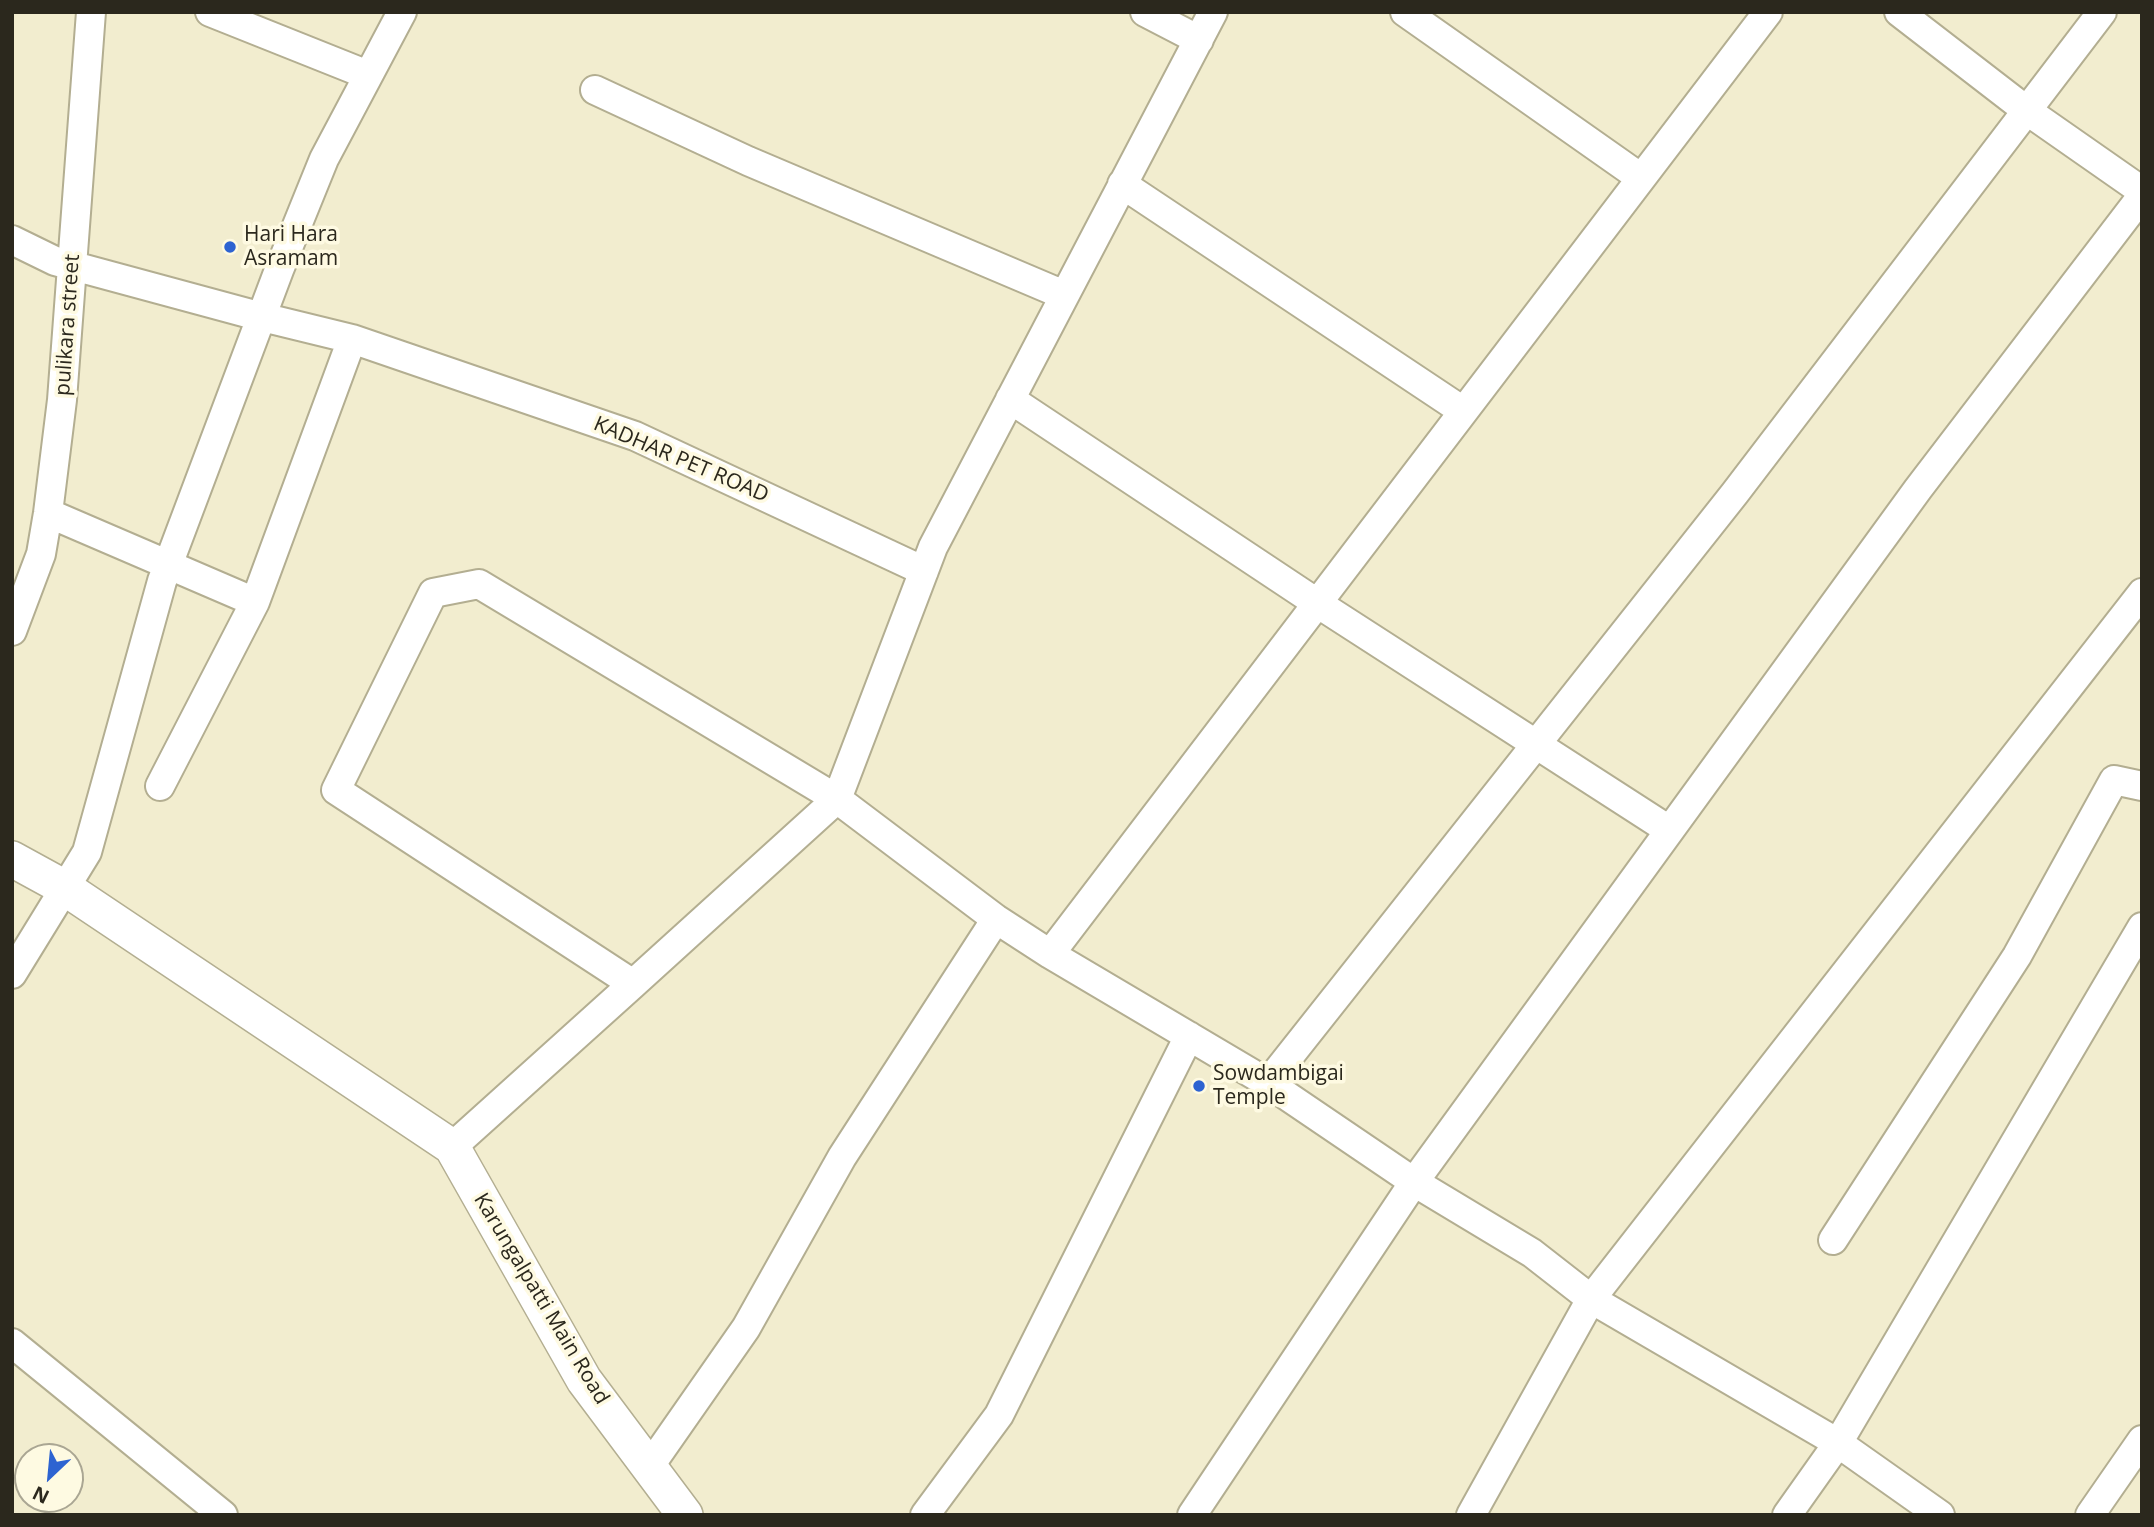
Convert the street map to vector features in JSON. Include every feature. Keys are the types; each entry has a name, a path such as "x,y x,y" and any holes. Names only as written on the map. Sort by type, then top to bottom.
{"street":[{"name":"pulikara street","path":"12,631 41,554 48,513 62,400 90,12"},
{"path":"210,12 368,75"},
{"path":"12,974 87,852 162,581 324,159 402,12"},
{"path":"1145,12 1199,40"},
{"path":"12,859 65,888 452,1147 837,799 933,547 1213,12"},
{"path":"1405,12 1641,178"},
{"path":"1050,954 1768,12"},
{"path":"1192,1515 1414,1182 1918,489 2142,194 2026,110 1899,12"},
{"path":"1268,1083 1735,493 2102,12"},
{"path":"596,90 748,162 1064,295"},
{"path":"1122,184 1463,411"},
{"name":"KADHAR PET ROAD","path":"12,240 55,261 352,339 635,436 924,571"},
{"path":"160,786 255,603 352,339"},
{"path":"1010,399 1317,603 1670,830"},
{"path":"48,513 255,603"},
{"path":"633,984 336,790 433,593 479,584 837,799 996,919 1268,1083 1414,1182 1532,1254 1591,1298 1838,1443 1940,1515"},
{"path":"1471,1515 1591,1298 2142,593"},
{"path":"1833,1240 2017,956 2114,780 2142,786"},
{"path":"649,1467 746,1328 842,1157 996,919"},
{"path":"1787,1515 1838,1443 2142,927"},
{"path":"925,1515 999,1415 1189,1036"},
{"name":"Karungalpatti Main Road","path":"452,1147 584,1381 681,1513"},
{"path":"12,1343 223,1515"},
{"path":"2090,1515 2142,1440"}],"place":[{"name":"Hari Hara Asramam","path":"230,247"},
{"name":"Sowdambigai Temple","path":"1199,1086"}]}
